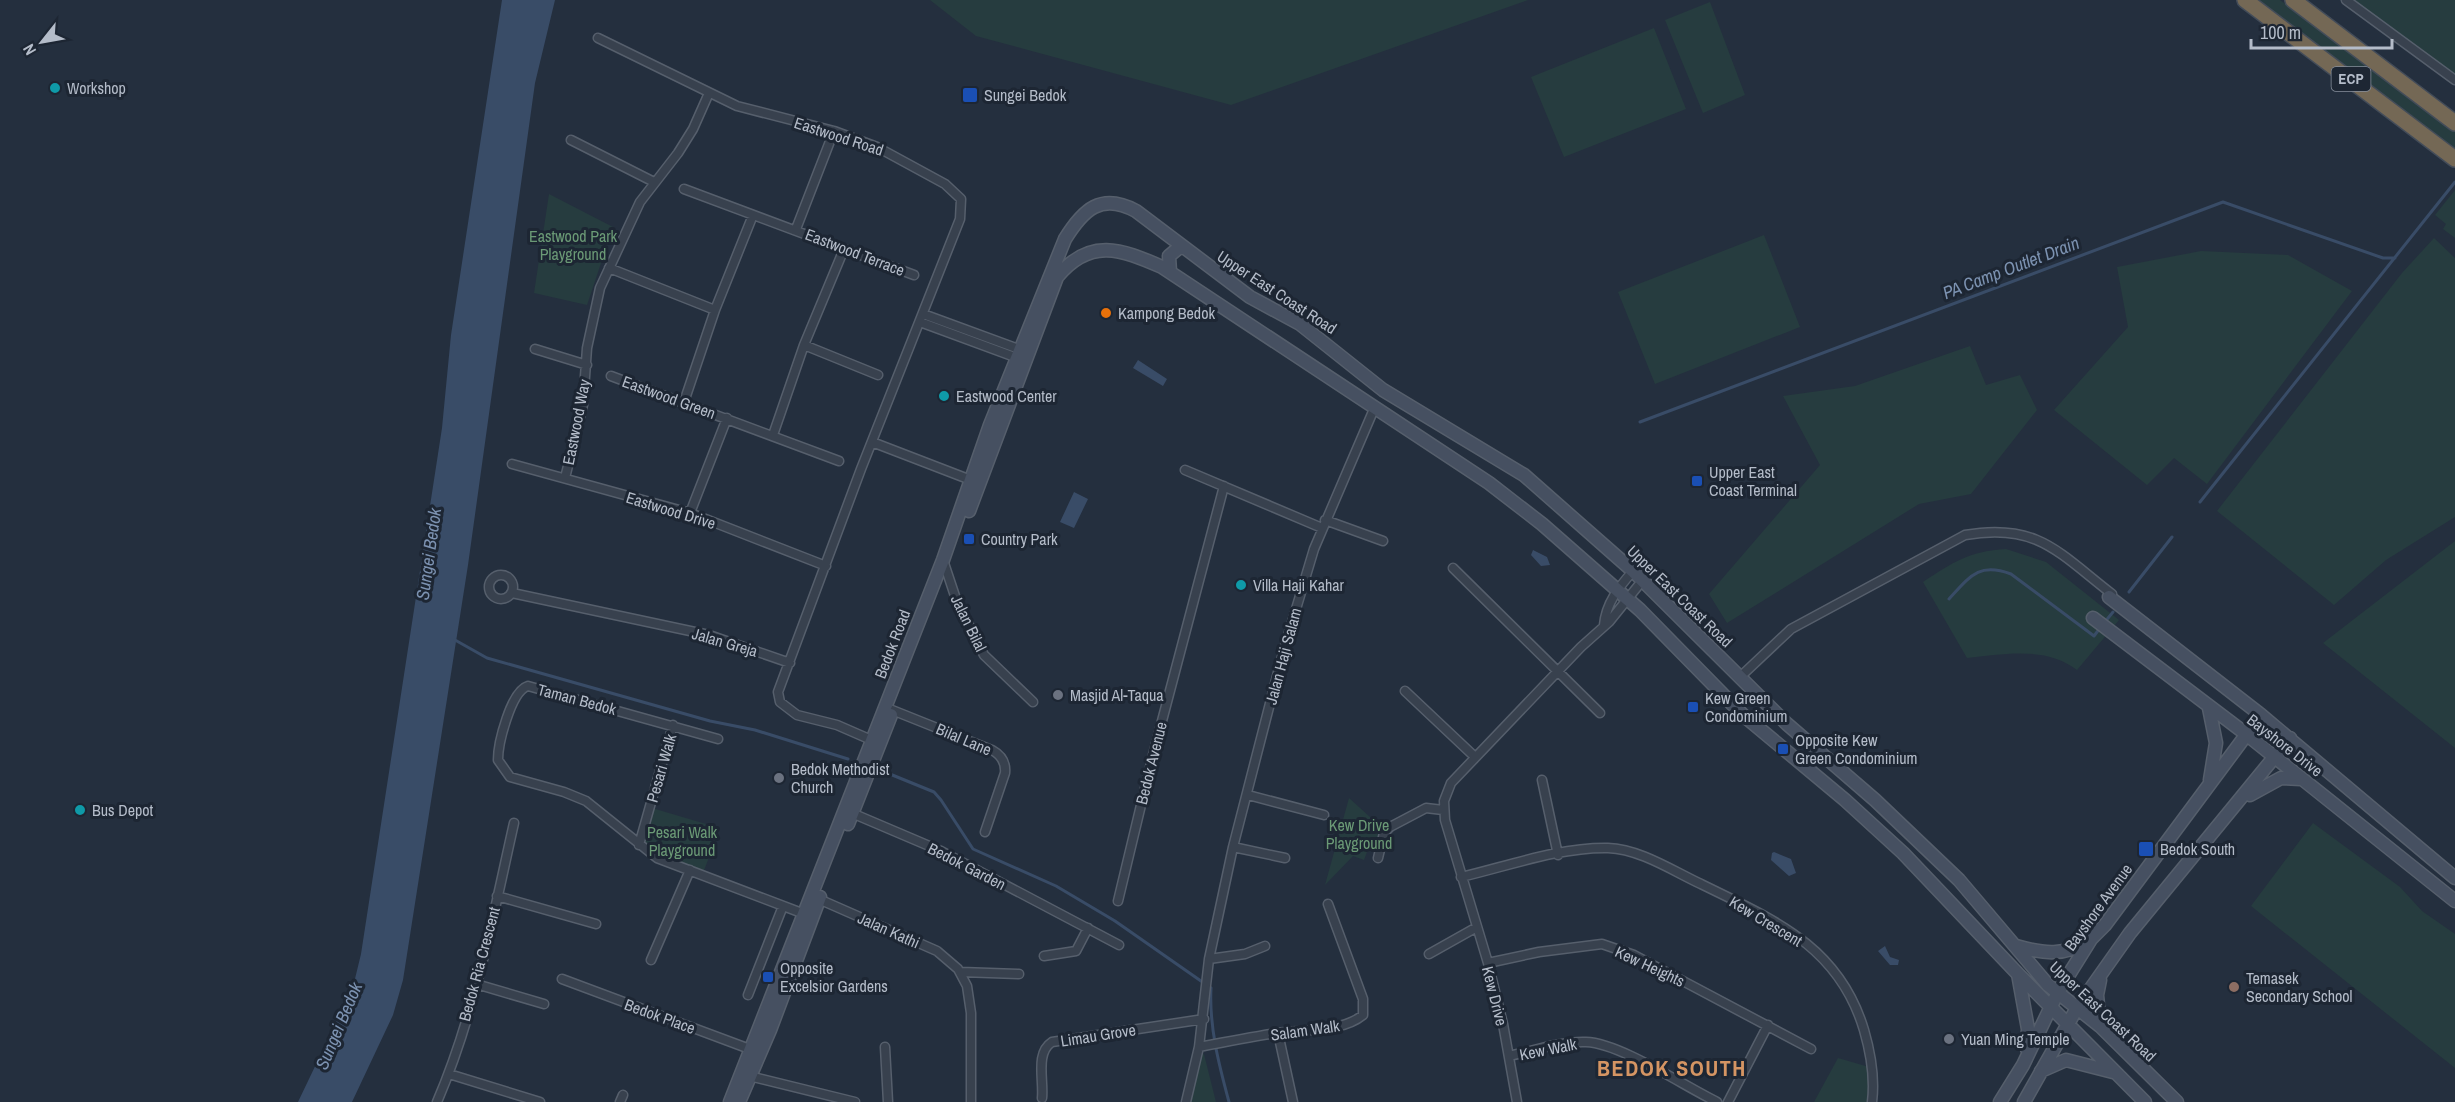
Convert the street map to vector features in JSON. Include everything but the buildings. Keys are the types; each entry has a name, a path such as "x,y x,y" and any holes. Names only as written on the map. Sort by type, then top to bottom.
{"highway":[{"name":"ECP","path":"2245,0 2455,159"},
{"name":"ECP","path":"2294,0 2455,123"}],"main road":[{"name":"Upper East Coast Road","path":"1095,206 1118,203 1127,206 1250,297 1300,324 1383,390 1524,476 1633,571 1740,677 1959,880 2032,966 2058,992 2100,1026 2176,1102"},
{"name":"Bedok Road","path":"739,1102 755,1051 770,1030 815,898 945,566 1065,239 1078,218 1095,206"},
{"path":"1170,272 1168,256 1181,246"},
{"name":"Upper East Coast Road","path":"1087,254 1115,249 1131,253 1170,272 1489,483 1542,524 1666,636 1743,715 1845,800 1904,853 2018,974 2145,1102"},
{"name":"Bedok Road","path":"1023,355 1057,277 1072,262 1087,254"},
{"name":"Bayshore Drive","path":"2110,595 2262,715 2455,878"},
{"name":"Bayshore Drive","path":"2093,618 2246,734 2455,901"},
{"name":"Bayshore Avenue","path":"2209,708 2216,743 2209,784"},
{"name":"Bayshore Avenue","path":"2000,1102 2023,1065 2058,992 2091,939 2105,925 2262,715"},
{"path":"2024,1102 2077,1008 2102,971 2130,933 2290,738"},
{"path":"2232,809 2253,792 2281,778 2301,779"},
{"path":"2016,946 2056,954 2078,948 2091,939"},
{"path":"2100,1026 2097,995 2102,971"},
{"path":"2018,974 2028,1038 2023,1065"},
{"path":"2042,1071 2066,1060 2114,1072"},
{"name":"Bedok Road","path":"730,1102 746,1075"}],"street":[{"path":"2346,0 2455,81"},
{"name":"Eastwood Road","path":"598,38 750,111 834,131 899,158 954,189 961,200 960,219 872,442 790,663"},
{"name":"Eastwood Way","path":"565,478 583,405 591,323 609,268 635,210 654,182 671,163 693,129 709,93"},
{"name":"Eastwood Terrace","path":"796,229 834,131"},
{"path":"571,140 654,182"},
{"name":"Eastwood Terrace","path":"684,189 914,275"},
{"path":"684,402 715,310 753,216"},
{"path":"773,435 804,345 844,249"},
{"path":"609,268 715,310"},
{"path":"922,318 1023,355"},
{"path":"804,345 878,375"},
{"name":"Eastwood Way","path":"535,349 587,365"},
{"name":"Eastwood Green","path":"611,376 838,461"},
{"name":"Jalan Haji Salam","path":"1186,1102 1200,1047 1209,959 1233,847 1284,649 1324,524 1374,408"},
{"name":"Eastwood Green","path":"690,513 727,418"},
{"path":"872,442 975,482"},
{"name":"Eastwood Drive","path":"512,464 690,513 826,566"},
{"path":"1185,470 1324,524 1383,541"},
{"name":"Bedok Avenue","path":"1118,901 1153,755 1224,486"},
{"path":"1740,677 1791,629 1965,535 1990,530 2012,531 2036,538 2110,595"},
{"name":"Jalan Bilal","path":"945,566 956,599 984,656 1033,702"},
{"path":"1453,568 1600,713"},
{"path":"1604,625 1606,612 1616,590 1633,571"},
{"path":"1378,858 1384,833 1390,827 1426,808 1443,810 1448,789 1475,757 1628,601 1642,580"},
{"name":"Jalan Greja","path":"512,593 709,635 790,663"},
{"path":"790,663 778,692 778,699 783,706 797,715 837,725 875,741"},
{"name":"Taman Bedok","path":"718,739 532,686 521,689 513,700 498,754 504,772 514,779 564,792 586,801 657,858 809,915"},
{"path":"1405,691 1475,757"},
{"name":"Bilal Lane","path":"889,709 992,750 1000,756 1005,765 1005,773 986,832"},
{"name":"Pesari Walk","path":"639,845 673,725"},
{"path":"1542,780 1558,855"},
{"path":"1248,795 1324,815"},
{"name":"Kew Drive","path":"1443,810 1488,963 1517,1102"},
{"name":"Bedok Garden","path":"848,812 940,851 1119,945"},
{"name":"Bedok Ria Crescent","path":"437,1102 449,1074 476,984 514,823"},
{"path":"1233,847 1285,858"},
{"name":"Kew Crescent","path":"1461,877 1558,855 1610,848 1630,852 1756,911 1799,938 1831,965 1854,1001 1871,1058 1872,1102"},
{"path":"651,960 690,870"},
{"path":"497,896 596,924"},
{"name":"Jalan Kathi","path":"815,898 937,951 961,972"},
{"name":"Salam Walk","path":"1200,1047 1278,1033 1340,1026 1355,1022 1362,1015 1363,999 1328,904"},
{"path":"748,995 783,906"},
{"path":"1044,956 1076,951 1088,927"},
{"path":"1429,954 1477,927"},
{"name":"Kew Heights","path":"1488,963 1539,952 1602,944 1634,955 1811,1049"},
{"path":"1209,959 1245,954 1265,946"},
{"path":"971,1102 970,1013 967,986 961,972 1019,974"},
{"name":"Bedok Place","path":"562,979 755,1051"},
{"path":"476,984 544,1004"},
{"name":"Limau Grove","path":"1042,1098 1041,1060 1043,1050 1052,1042 1204,1019"},
{"path":"1728,1102 1768,1025"},
{"path":"1278,1033 1293,1102"},
{"name":"Kew Walk","path":"1509,1056 1578,1042 1593,1042 1621,1052 1717,1102"},
{"path":"885,1047 888,1102"},
{"path":"449,1074 540,1102"},
{"path":"746,1075 855,1102"}],"green space":[{"path":"930,0 1528,0 1231,105 976,36"},
{"path":"2256,0 2280,0 2455,131 2455,159"},
{"path":"2349,0 2455,0 2455,76"},
{"path":"1710,2 1745,95 1703,113 1665,20"},
{"path":"1654,28 1686,109 1564,157 1531,77"},
{"path":"2455,190 2455,238 2443,229 2446,224 2435,215"},
{"name":"Eastwood Park Playground","path":"549,194 613,227 587,305 534,293"},
{"path":"1764,235 1800,327 1655,384 1618,292"},
{"path":"2434,238 2455,258 2455,517 2386,560 2334,605 2217,511 2402,273"},
{"path":"2201,251 2288,255 2352,291 2207,484 2174,458 2147,485 2054,410 2128,327 2117,267"},
{"path":"1970,346 1986,385 2020,375 2037,410 1971,494 1919,504 1727,623 1709,594 1820,465 1783,396 1855,386"},
{"path":"2455,541 2455,748 2323,643"},
{"path":"2006,549 2046,562 2119,620 2077,670 2065,662 2039,655 2010,654 1967,658 1923,582 1972,555"},
{"name":"Kew Drive Playground","path":"1349,798 1381,827 1375,850 1367,852 1364,860 1353,856 1325,885"},
{"name":"Pesari Walk Playground","path":"652,808 706,824 705,833 718,834 703,873 659,856 641,844"},
{"path":"2313,823 2400,887 2422,911 2455,934 2455,1068 2251,906"},
{"path":"1204,1054 1216,1102 1188,1102 1199,1055"},
{"path":"1838,1058 1869,1067 1869,1102 1814,1102"}],"water":[{"path":"502,0 555,0 535,83 468,565 403,980 393,1015 352,1102 298,1102 353,987 361,954 442,428 451,335"},
{"path":"1138,360 1167,379 1163,386 1133,368"},
{"path":"1074,492 1088,499 1074,528 1060,522"},
{"path":"1533,550 1547,557 1550,565 1541,566 1531,555"},
{"path":"1774,852 1791,859 1796,873 1789,876 1771,860"},
{"path":"1885,946 1890,957 1899,960 1898,965 1890,965 1878,951"}],"waterway":[{"name":"PA Camp Outlet Drain","path":"2200,502 2455,182"},
{"name":"PA Camp Outlet Drain","path":"1640,422 2223,202 2383,258 2395,258"},
{"path":"2129,592 2172,537"},
{"path":"1949,599 1976,573 2000,571 2011,574 2094,636 2100,628"},
{"path":"2104,623 2113,612"},
{"path":"455,640 487,658 710,721 755,730 848,759"},
{"path":"880,770 934,792 973,849 1056,886 1115,921 1211,988 1213,1031 1229,1102"}],"place":[{"name":"Workshop","path":"55,88"},
{"name":"Sungei Bedok","path":"970,95"},
{"name":"Kampong Bedok","path":"1106,313"},
{"name":"Eastwood Center","path":"944,396"},
{"name":"Upper East Coast Terminal","path":"1697,481"},
{"name":"Country Park","path":"969,539"},
{"name":"Villa Haji Kahar","path":"1241,585"},
{"name":"Masjid Al-Taqua","path":"1058,695"},
{"name":"Kew Green Condominium","path":"1693,707"},
{"name":"Opposite Kew Green Condominium","path":"1783,749"},
{"name":"Bedok Methodist Church","path":"779,778"},
{"name":"Bus Depot","path":"80,810"},
{"name":"Bedok South","path":"2146,849"},
{"name":"Opposite Excelsior Gardens","path":"768,977"},
{"name":"Temasek Secondary School","path":"2234,987"},
{"name":"Yuan Ming Temple","path":"1949,1039"}],"district":[{"name":"BEDOK SOUTH","path":"1672,1068"}]}
